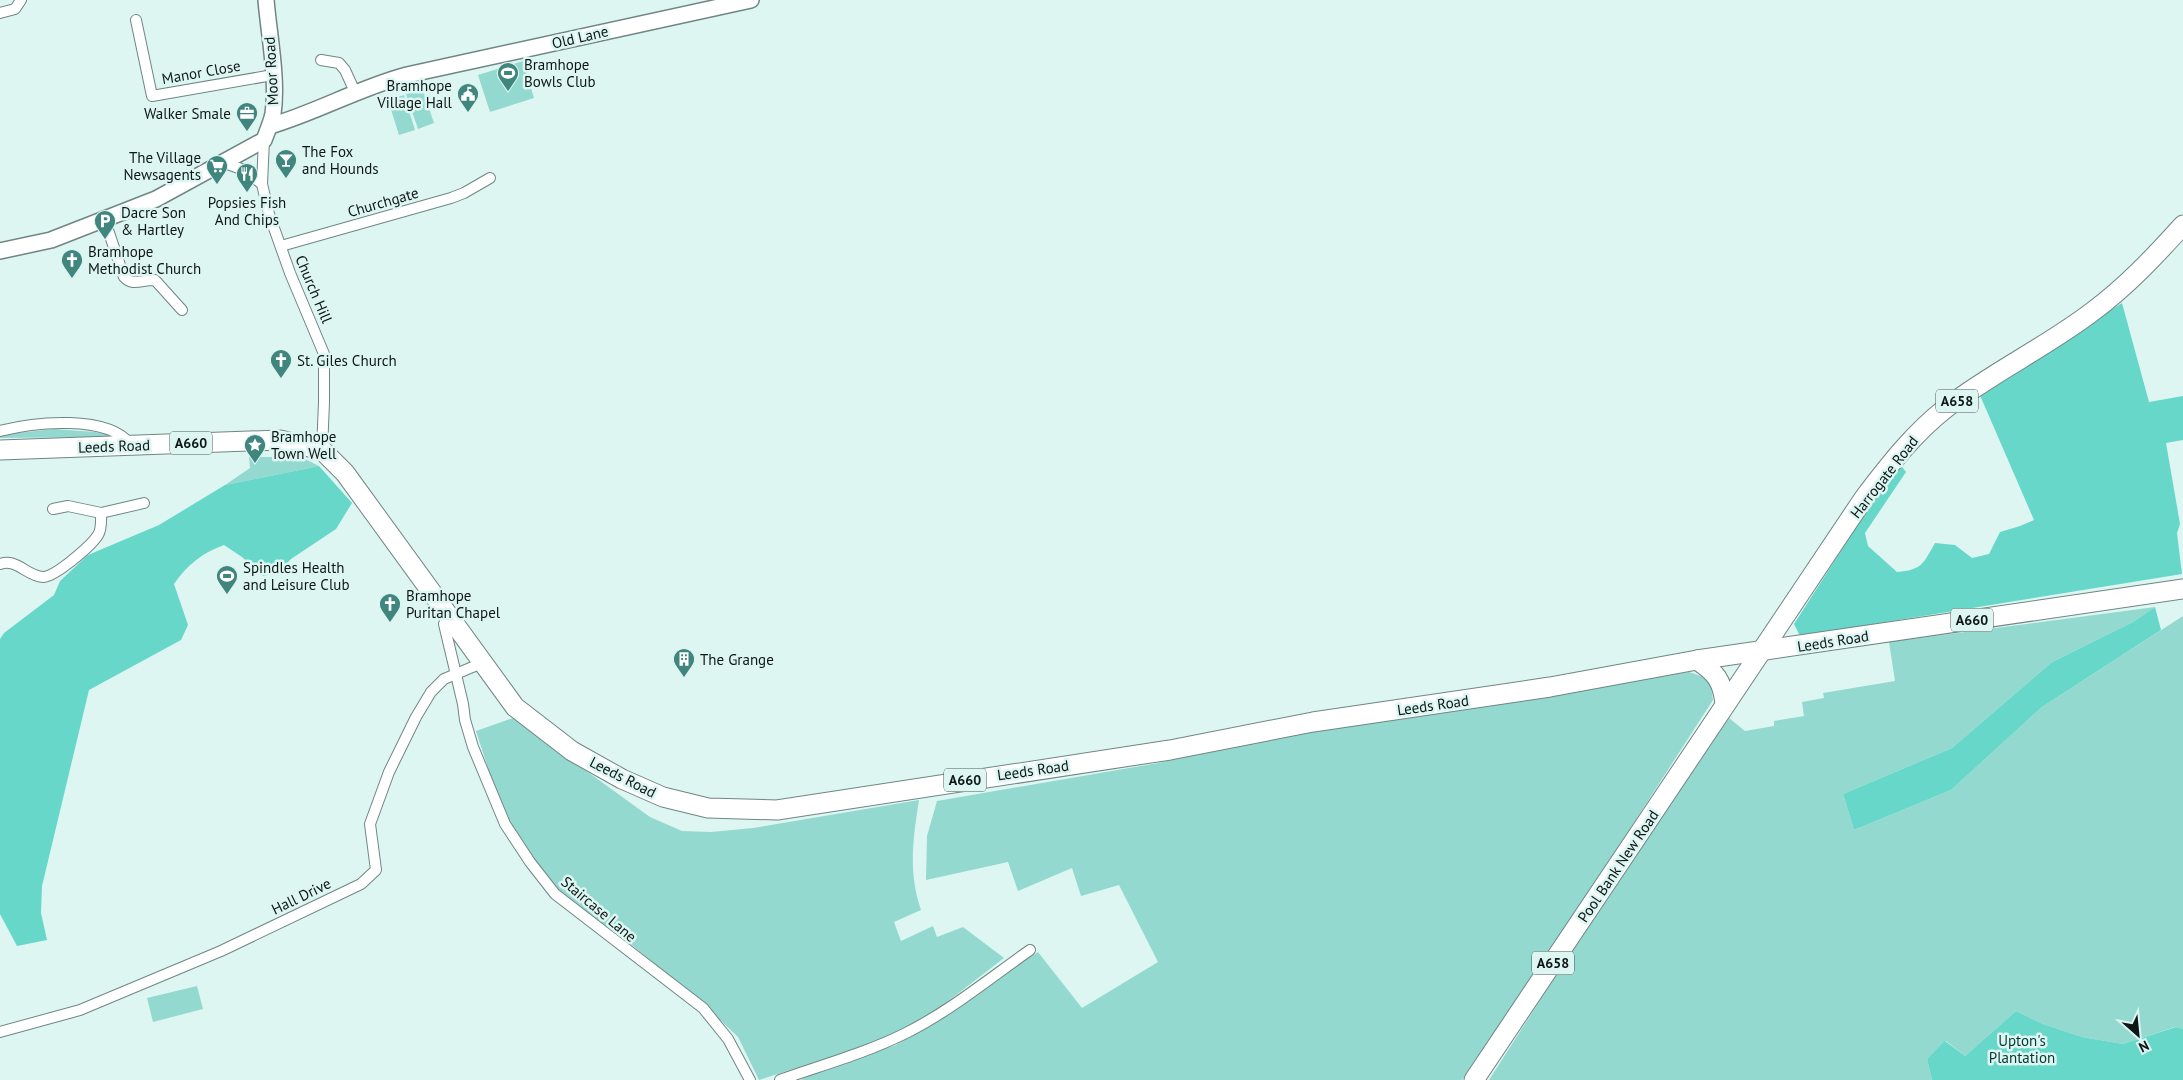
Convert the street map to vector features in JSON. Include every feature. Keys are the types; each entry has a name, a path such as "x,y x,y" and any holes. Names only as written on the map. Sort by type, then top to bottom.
{"highway":[{"name":"Harrogate Road","path":"1760,651 1864,498 1911,440 1946,408 1988,379 2070,328 2112,297 2183,226"},
{"name":"Leeds Road","path":"0,450 280,440 322,450 345,472 515,707 572,750 622,780 663,797 708,808 777,810 1170,750 1313,722 1550,687 1698,660 2183,589"},
{"name":"Pool Bank New Road","path":"1474,1080 1760,651"},
{"path":"1698,660 1717,677 1723,686 1725,702"}],"street":[{"path":"0,13 15,9 21,0"},
{"name":"Moor Road","path":"264,140 273,114 273,75 266,0"},
{"name":"Old Lane","path":"270,126 391,79 751,0"},
{"name":"Manor Close","path":"136,20 152,96 273,75"},
{"path":"321,60 339,63 355,92"},
{"path":"0,251 51,240 78,231 104,218 156,199 226,163 264,140"},
{"name":"Church Hill","path":"264,140 262,184 269,214 324,354 322,450"},
{"path":"226,163 244,170 262,184"},
{"name":"Churchgate","path":"280,246 451,198 490,178"},
{"path":"104,218 124,277 128,282 155,280 182,310"},
{"path":"0,431 56,423 80,424 108,428 125,437 131,445"},
{"path":"53,508 68,506 101,513 144,503"},
{"path":"0,564 14,563 34,576 50,576 81,552 99,534 101,513"},
{"name":"Staircase Lane","path":"448,616 444,624 472,747 505,824 530,862 555,894 702,1008 728,1039 750,1080"},
{"name":"Hall Drive","path":"0,1032 80,1010 221,951 361,884 376,870 370,824 389,772 416,717 432,692 444,679 482,663"},
{"path":"780,1080 882,1045 908,1033 942,1012 1030,950"}],"shaded area":[{"name":"Bramhope Bowls Club","path":"523,61 534,98 490,112 478,75"},
{"path":"422,88 434,123 418,129 406,94"},
{"path":"404,95 415,130 399,135 388,100"},
{"path":"54,429 109,433 110,437 0,438 0,435"},
{"path":"249,457 301,457 319,466 225,485 250,468"},
{"path":"2155,607 2133,622 2052,662 1952,748 1843,794 1854,830 1951,790 2042,707 2183,616 2183,1029 2175,1027 2123,1044 2082,1037 2043,1024 2016,1011 1965,1056 1946,1041 1927,1059 1932,1080 1489,1080 1567,958 1729,718 1745,731 1774,726 1774,721 1804,716 1802,702 1824,698 1823,693 1895,681 1889,642"},
{"path":"1689,672 1707,681 1711,688 1713,700 1573,917 1462,1080 801,1080 816,1070 896,1045 1038,952 1082,1008 1158,962 1119,885 1081,896 1072,868 1018,891 1008,862 926,880 927,836 937,801 1158,763 1301,731"},
{"path":"513,718 650,817 682,831 711,832 753,828 919,800 915,828 913,869 914,882 921,910 894,922 901,941 933,926 937,937 963,927 1004,958 938,1009 898,1033 869,1045 759,1080 738,1037 711,1011 632,945 562,899 504,818 476,731"},
{"path":"197,986 203,1009 153,1022 147,998"}],"green space":[{"path":"2122,303 2149,402 2183,396 2183,440 2166,443 2180,524 2177,533 2182,574 1800,636 1794,624 1859,523 1900,464 1906,472 1865,533 1868,546 1897,572 1912,570 1921,565 1935,543 1955,545 1972,558 1989,554 2000,532 2034,520 1979,393"},
{"path":"319,466 352,503 336,529 291,559 277,573 263,576 242,557 224,545 202,556 184,571 174,584 188,625 181,640 89,690 42,886 41,913 47,940 17,946 0,914 0,639 4,633 54,595 60,581 88,555 159,525 225,485"},
{"path":"2155,607 2161,630 2042,707 1951,790 1854,830 1843,794 1952,748 2052,662 2133,622"},
{"name":"Upton's Plantation","path":"2016,1011 2043,1024 2082,1037 2123,1044 2176,1027 2183,1029 2183,1080 1932,1080 1927,1059 1945,1041 1965,1056"}],"place":[{"name":"Bramhope Bowls Club","path":"508,92"},
{"name":"Bramhope Village Hall","path":"468,113"},
{"name":"Walker Smale","path":"247,132"},
{"name":"The Fox and Hounds","path":"286,179"},
{"name":"The Village Newsagents","path":"217,185"},
{"name":"Popsies Fish And Chips","path":"247,193"},
{"name":"Dacre Son & Hartley","path":"105,240"},
{"name":"Bramhope Methodist Church","path":"72,279"},
{"name":"St. Giles Church","path":"281,379"},
{"name":"Bramhope Town Well","path":"255,464"},
{"name":"Spindles Health and Leisure Club","path":"227,595"},
{"name":"Bramhope Puritan Chapel","path":"390,623"},
{"name":"The Grange","path":"684,678"}]}
